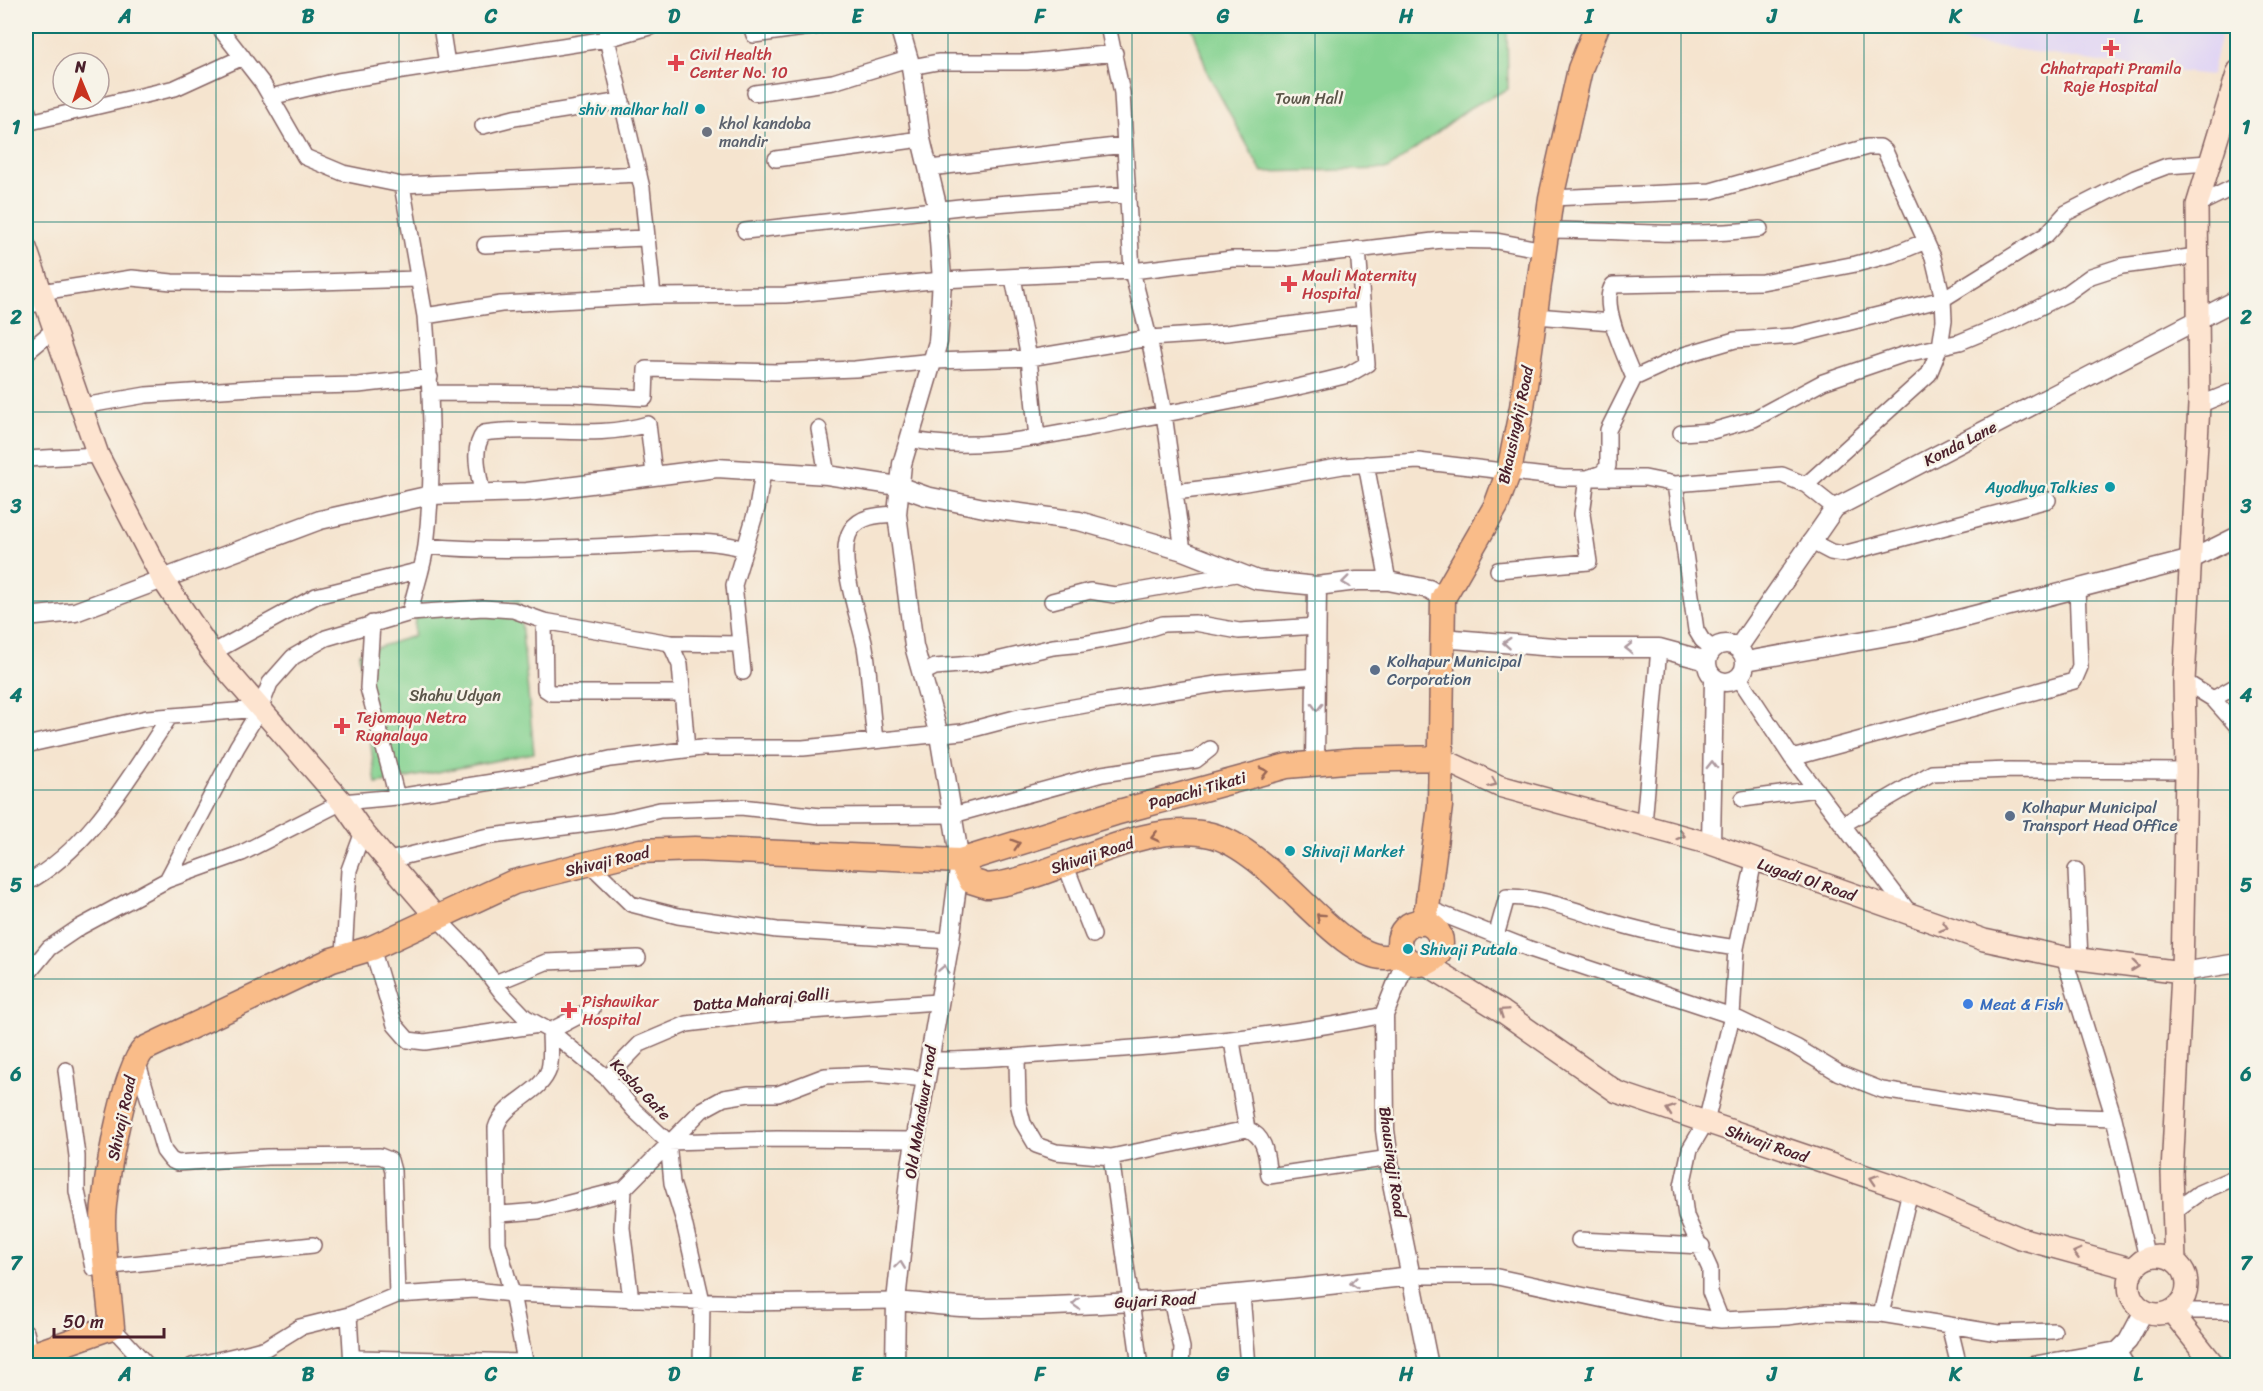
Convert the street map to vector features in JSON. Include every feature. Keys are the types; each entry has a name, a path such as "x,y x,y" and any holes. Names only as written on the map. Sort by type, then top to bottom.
{"highway":[{"name":"Bhausinghji Road","path":"1424,915 1440,806 1443,598 1496,506 1509,471 1536,316 1551,198 1580,69 1597,26"},
{"name":"Papachi Tikati","path":"960,861 1244,776 1315,762 1440,758"},
{"name":"Shivaji Road","path":"112,1327 102,1221 127,1082 136,1057 144,1049 344,955 372,948 514,882 591,865 640,851 695,849 960,861 971,881 987,886 1065,864 1123,844 1165,834 1191,832 1213,836 1244,850 1272,871 1345,940 1366,952 1382,957 1411,959"},
{"path":"1424,915 1437,930 1441,943 1437,956 1411,959 1399,948 1401,934 1424,915"},
{"path":"27,1348 112,1327"}],"main road":[{"path":"2175,1261 2172,1173 2182,972 2186,771 2184,681 2199,405 2197,205 2208,163 2236,79"},
{"path":"26,248 37,300 55,329 98,455 163,580 212,653 342,802 363,832 437,918"},
{"name":"Lugadi Ol Road","path":"1440,758 1499,786 1711,844 1984,940 2072,958 2182,972"},
{"name":"Shivaji Road","path":"1411,959 1503,1012 1617,1092 1910,1191 2020,1238 2140,1263"},
{"path":"2166,1257 2175,1261 2187,1277 2188,1287 2185,1297 2172,1311 2163,1314 2144,1311 2136,1305 2128,1288 2140,1263 2166,1257"},
{"path":"2172,1311 2215,1365"}],"street":[{"path":"218,26 243,57 305,157 343,173 402,185 639,174"},
{"path":"441,26 447,64"},
{"path":"270,98 338,81 447,64 606,32 653,26"},
{"path":"751,26 754,35 818,26"},
{"name":"Old Mahadwar raod","path":"895,1365 896,1301 914,1140 926,1079 937,1002 950,941 960,861 953,815 945,783 939,735 921,674 905,590 897,514 898,486 909,439 934,361 942,280 937,211 930,168 921,139 909,63 899,26"},
{"path":"1108,26 1122,93 1132,271 1149,338 1164,414 1183,551"},
{"path":"606,32 639,174 653,296"},
{"path":"755,93 833,82 909,63 1027,62 1115,53"},
{"path":"26,105 28,122 175,88 243,57"},
{"path":"483,126 514,118 622,101"},
{"path":"776,159 921,139"},
{"path":"930,168 1124,145"},
{"path":"1551,198 1711,191 1875,146 1885,152 1934,257 1943,299 1944,320 1940,347 1936,363 1929,374 1806,485"},
{"path":"1587,478 1602,473 1608,466 1608,430 1634,378 1684,355 1735,340 1794,336 1943,299 2046,235 2066,213 2135,177 2167,166 2208,163"},
{"path":"402,185 425,316 431,393 431,495 426,546 410,613"},
{"path":"2197,205 2238,185"},
{"path":"745,231 969,206 1128,194"},
{"path":"425,316 501,304 653,296 785,295 942,280 1132,271 1232,259 1278,259 1442,240 1545,240 1605,230 1713,235 1760,229"},
{"path":"485,245 645,238"},
{"path":"1634,378 1612,322 1610,289 1620,283 1762,282 1856,264 1926,241"},
{"path":"909,439 931,444 1037,438 1348,375 1367,364 1358,249"},
{"path":"1681,433 1712,431 1754,419 1823,382 1902,355 1940,347 2018,318 2066,294 2091,276 2122,266 2197,256"},
{"path":"37,300 132,278 172,282 283,283 418,279"},
{"path":"1013,278 1029,358 1037,438"},
{"name":"Konda Lane","path":"1741,662 1810,541 1835,508 2238,299"},
{"path":"654,474 645,398 646,369 777,372 855,369 934,361 1029,358 1149,338 1227,333 1363,315"},
{"path":"1536,316 1612,322"},
{"path":"26,352 55,329"},
{"path":"83,406 146,395 265,387 358,385 430,377"},
{"path":"2199,405 2238,389"},
{"path":"431,393 571,394 645,398"},
{"path":"482,493 476,452 478,440 484,433 501,430 598,432 633,429 648,424"},
{"path":"819,429 826,475"},
{"path":"26,459 98,455"},
{"path":"1174,492 1366,464 1418,461 1563,478 1645,478 1675,484 1769,474 1792,478 1806,485 1835,508"},
{"path":"1366,464 1388,581"},
{"path":"26,617 75,612 320,520 431,495 527,492 654,474 717,468 826,475 898,486 926,496 984,508 1079,521 1183,551 1236,574 1257,580 1317,586 1357,581 1388,581 1430,588 1443,598"},
{"path":"743,672 734,585 757,508 763,472"},
{"path":"1497,570 1588,562 1582,514 1587,478"},
{"path":"1675,484 1696,630 1710,655 1710,674 1714,679 1727,683 1741,662 1905,633 2192,559 2238,536"},
{"path":"1810,541 1831,552 1843,554 2048,500"},
{"path":"875,739 865,647 849,584 847,538 851,530 864,519 897,514"},
{"path":"426,546 464,549 546,548 676,541 720,542 745,549"},
{"path":"212,653 316,596 421,570"},
{"path":"1052,601 1090,591 1115,595 1236,574"},
{"path":"1315,762 1317,586"},
{"path":"1792,758 2074,681 2080,667 2077,588"},
{"path":"167,880 237,747 260,709 270,683 293,657 326,638 410,613 483,608 513,610 544,621 670,643 739,644"},
{"path":"544,621 545,689 550,693 682,693"},
{"path":"372,623 368,688 397,797"},
{"path":"921,674 935,667 984,663 1053,647 1129,635 1163,624 1195,623 1239,631 1317,626"},
{"path":"1441,638 1566,648 1659,648 1710,655 1724,644 1741,662 1792,758 1912,916"},
{"path":"670,643 680,665 687,750"},
{"path":"1644,824 1659,648"},
{"path":"26,976 49,948 80,927 114,911 167,880 242,854 342,802 397,797 537,775 610,759 687,750 752,746 803,748 875,739 939,735 1096,703 1223,683 1317,676"},
{"path":"1711,844 1714,679"},
{"path":"2184,681 2213,699 2238,727"},
{"path":"2213,699 2238,685"},
{"path":"26,745 170,716 260,709"},
{"path":"26,883 41,874 68,851 106,809 170,716"},
{"path":"389,860 484,837 613,821 660,810 741,807 820,816 953,815 1102,774 1196,760 1210,749"},
{"path":"1844,824 1932,773 2009,770 2186,771"},
{"path":"1743,799 1816,789"},
{"path":"344,955 349,870 363,832"},
{"path":"1721,1320 1710,1292 1710,1269 1702,1246 1686,1215 1682,1186 1690,1149 1706,1122 1732,1016 1736,948 1754,861"},
{"path":"1065,864 1093,935"},
{"path":"591,865 621,898 631,904 678,916 777,930 950,941"},
{"path":"2076,870 2072,958 2114,1118 2140,1263"},
{"path":"1496,936 1504,902 1507,897 1514,897 1532,899 1621,925 1736,948"},
{"path":"1424,915 1496,936 1732,1016 1796,1047 1848,1078 1882,1090 2055,1116 2114,1118"},
{"name":"Kasba Gate","path":"437,918 475,957 525,1017 544,1028 607,1078 634,1110 668,1142 777,1138 914,1140"},
{"path":"372,948 395,1025 408,1040 425,1042 544,1028 592,1009"},
{"path":"495,983 546,962 638,958"},
{"name":"Bhausingji Road","path":"1411,959 1384,1015 1384,1109 1392,1183 1413,1276 1429,1365"},
{"path":"2182,972 2238,963"},
{"name":"Datta Maharaj Galli","path":"607,1078 640,1044 687,1024 768,1014 937,1002"},
{"path":"929,1060 1017,1059 1232,1041 1313,1030 1384,1015"},
{"path":"349,1315 356,1362 526,1364 512,1294 498,1242 500,1214 496,1128 499,1118 545,1077 550,1067 544,1028"},
{"path":"1232,1041 1247,1129"},
{"path":"136,1057 164,1151 171,1160 183,1164 267,1157 372,1161 386,1158 393,1165 397,1295"},
{"path":"1017,1059 1018,1103 1023,1123 1036,1145 1056,1152 1111,1157 1247,1129 1257,1133 1263,1140 1269,1176 1390,1158"},
{"path":"66,1070 77,1156 77,1191 93,1268 313,1245"},
{"path":"500,1214 538,1211 624,1189 668,1142 712,1103 735,1095 778,1094 825,1076 873,1074 926,1079"},
{"path":"668,1142 672,1183 683,1218 702,1301 701,1365"},
{"path":"1111,1157 1140,1365"},
{"path":"2173,1212 2199,1193 2238,1176"},
{"path":"624,1189 622,1228 631,1300"},
{"path":"77,1191 106,1192"},
{"path":"1881,1314 1910,1191"},
{"path":"1579,1240 1702,1246"},
{"path":"1413,1276 1493,1276 1664,1313 1721,1320 1787,1317 1826,1312 1881,1314 1998,1333 2054,1331"},
{"name":"Gujari Road","path":"896,1301 980,1308 1171,1300 1242,1295 1413,1276"},
{"path":"192,1365 266,1348 300,1327 349,1315 397,1295 474,1290 631,1300 743,1303 896,1301"},
{"path":"1242,1295 1248,1365"},
{"path":"1171,1300 1182,1348 1181,1365"},
{"path":"2032,1365 2123,1358 2128,1341 2144,1311"},
{"path":"2172,1311 2238,1311"},
{"path":"1949,1325 1959,1365"},
{"path":"112,1327 148,1365"}],"shaded area":[{"name":"Chhatrapati Pramila Raje Hospital","path":"1861,26 2223,26 2211,75 2120,65"}],"green space":[{"name":"Town Hall","path":"1192,26 1507,26 1508,89 1471,107 1388,169 1262,172 1208,74"},
{"name":"Shahu Udyan","path":"519,601 534,753 376,784 359,653 414,636 415,615"}],"place":[{"name":"Chhatrapati Pramila Raje Hospital","path":"2111,48"},
{"name":"Civil Health Center No. 10","path":"676,63"},
{"name":"shiv malhar hall","path":"700,109"},
{"name":"khol kandoba mandir","path":"707,132"},
{"name":"Mauli Maternity Hospital","path":"1289,284"},
{"name":"Ayodhya Talkies","path":"2110,487"},
{"name":"Kolhapur Municipal Corporation","path":"1375,670"},
{"name":"Tejomaya Netra Rugnalaya","path":"342,726"},
{"name":"Kolhapur Municipal Transport Head Office","path":"2010,816"},
{"name":"Shivaji Market","path":"1290,851"},
{"name":"Shivaji Putala","path":"1408,949"},
{"name":"Meat & Fish","path":"1968,1004"},
{"name":"Pishawikar Hospital","path":"569,1010"}]}
